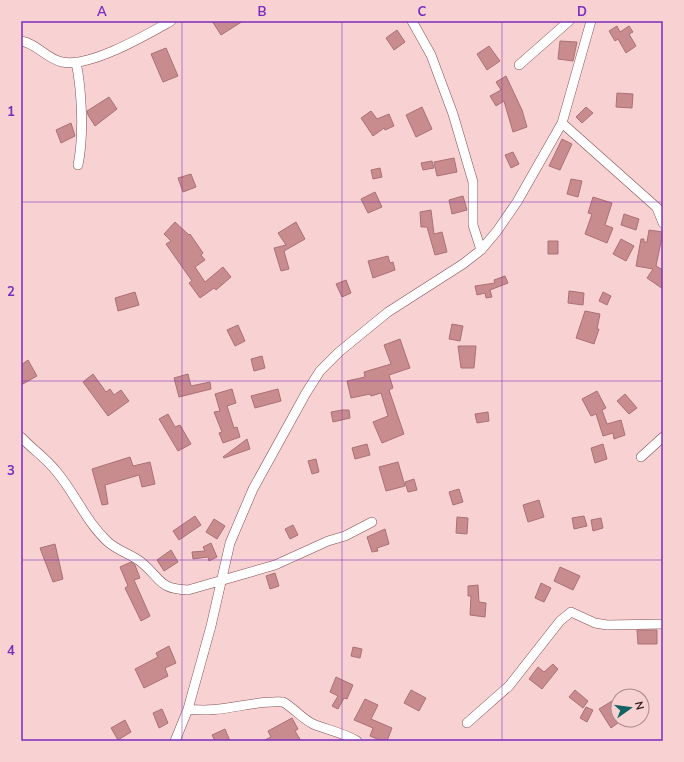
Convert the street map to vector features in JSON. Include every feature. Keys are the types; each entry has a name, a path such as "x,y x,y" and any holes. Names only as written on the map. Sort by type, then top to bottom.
{"street":[{"path":"21,41 31,45 50,58 63,62 76,62 125,46 171,21"},
{"path":"412,21 430,55 453,114 473,182 473,225 481,250"},
{"path":"519,65 569,21"},
{"path":"175,741 188,709 230,542 242,512 306,394 320,371 339,352 388,312 463,264 481,250 497,231 517,202 562,123 591,21"},
{"path":"76,62 80,86 81,151 78,165"},
{"path":"562,123 660,211 663,223"},
{"path":"21,437 29,447 51,464 84,513 107,542 117,550 137,559 166,587 188,590 275,565 328,541 345,536 372,522"},
{"path":"641,457 663,437"},
{"path":"467,723 509,686 560,621 571,612 595,623 607,625 663,624"},
{"path":"188,709 205,712 217,711 242,705 283,702 299,716 314,724 347,735 357,741"}],"building":[{"path":"212,21 243,21 221,35"},
{"path":"617,26 620,32 629,26 633,32 629,34 636,46 626,53 618,39 615,41 609,31"},
{"path":"397,30 405,42 394,50 386,38"},
{"path":"560,41 577,42 573,61 558,59"},
{"path":"489,46 500,61 487,70 477,54"},
{"path":"166,48 178,76 163,82 151,54"},
{"path":"506,76 522,110 527,127 513,132 504,101 496,106 490,96 501,90 496,82"},
{"path":"617,93 633,94 632,108 616,107"},
{"path":"109,97 117,109 95,126 87,111"},
{"path":"422,107 432,129 416,137 406,115"},
{"path":"586,107 593,113 582,123 576,117"},
{"path":"371,111 377,119 389,114 394,126 385,130 384,128 373,136 361,118"},
{"path":"71,123 75,136 61,143 56,130"},
{"path":"562,139 572,144 560,170 549,166"},
{"path":"513,152 519,164 511,168 505,155"},
{"path":"454,158 457,172 437,176 434,162"},
{"path":"432,161 434,168 423,170 421,163"},
{"path":"380,168 382,177 373,179 371,170"},
{"path":"191,174 196,187 183,192 178,178"},
{"path":"571,179 582,181 578,197 567,194"},
{"path":"375,192 382,207 368,213 361,199"},
{"path":"463,196 467,210 452,214 449,200"},
{"path":"593,197 612,203 605,225 613,228 607,243 585,234 592,214 588,213"},
{"path":"431,210 434,234 442,232 447,252 435,255 427,227 421,227 420,212"},
{"path":"624,214 639,219 636,230 621,225"},
{"path":"175,222 189,235 190,234 203,253 201,255 205,260 195,267 205,282 223,267 231,277 216,290 214,288 200,298 189,283 192,281 166,244 171,241 164,234"},
{"path":"296,222 305,239 284,251 289,269 281,271 274,248 286,245 278,233"},
{"path":"649,230 663,232 656,266 663,270 663,289 647,278 653,269 636,266 641,239 644,239 644,242 647,242"},
{"path":"621,239 634,246 626,261 613,254"},
{"path":"548,241 558,241 558,254 548,254"},
{"path":"388,256 390,263 393,262 395,270 373,278 368,261"},
{"path":"505,276 508,283 490,290 492,297 486,298 485,293 477,295 475,286 495,283 494,280"},
{"path":"346,280 351,293 342,297 336,284"},
{"path":"569,291 584,293 583,305 568,303"},
{"path":"135,292 139,305 118,311 115,298"},
{"path":"603,292 611,296 607,305 599,301"},
{"path":"585,311 600,314 597,329 599,329 594,344 576,338"},
{"path":"452,324 463,326 460,341 449,339"},
{"path":"238,325 245,341 235,346 227,330"},
{"path":"400,339 410,368 389,375 393,388 389,390 404,434 382,443 373,422 388,416 381,393 371,396 370,394 351,398 347,381 365,377 364,372 391,364 384,345"},
{"path":"458,346 476,346 474,368 461,368"},
{"path":"262,356 265,368 254,371 251,359"},
{"path":"28,360 37,376 21,385 21,365"},
{"path":"93,374 106,392 110,389 114,395 121,390 129,401 108,416 83,382"},
{"path":"188,374 191,386 210,382 211,389 179,397 174,378"},
{"path":"232,389 236,403 227,406 234,428 237,427 240,437 223,443 219,433 222,432 214,412 220,411 215,394"},
{"path":"278,389 281,401 255,408 251,396"},
{"path":"597,391 606,408 602,410 607,424 621,420 625,435 614,439 613,433 603,436 596,414 591,416 582,399"},
{"path":"625,394 637,408 629,414 617,401"},
{"path":"349,410 350,418 333,422 331,412"},
{"path":"488,412 489,421 477,423 475,414"},
{"path":"168,414 175,427 180,425 191,444 178,451 159,419"},
{"path":"247,439 250,449 224,458 223,457"},
{"path":"367,444 370,455 355,459 352,448"},
{"path":"603,444 607,459 595,463 591,448"},
{"path":"130,457 133,466 150,462 155,484 142,487 139,475 105,485 108,504 102,505 92,469"},
{"path":"316,459 319,472 312,474 308,461"},
{"path":"398,462 405,486 386,491 379,467"},
{"path":"414,479 417,490 408,492 405,482"},
{"path":"459,489 463,502 453,505 449,492"},
{"path":"539,500 544,517 528,522 523,505"},
{"path":"195,516 201,525 179,540 173,531"},
{"path":"584,516 587,526 574,529 572,518"},
{"path":"457,517 468,518 467,534 456,533"},
{"path":"601,518 603,528 593,531 591,520"},
{"path":"214,519 225,526 217,539 206,532"},
{"path":"293,525 298,535 290,539 285,529"},
{"path":"385,529 389,544 377,548 378,551 372,552 367,537"},
{"path":"211,543 217,557 209,561 208,557 193,559 192,552 205,551 203,547"},
{"path":"55,544 63,579 53,582 40,548"},
{"path":"171,550 178,562 164,571 157,560"},
{"path":"131,562 135,565 140,578 134,580 150,616 141,621 125,588 128,586 120,567"},
{"path":"560,567 580,576 573,590 554,581"},
{"path":"275,573 279,586 270,589 266,576"},
{"path":"541,583 551,588 544,602 535,598"},
{"path":"478,585 479,602 486,603 485,617 470,615 471,596 468,596 468,586"},
{"path":"637,630 657,630 657,644 638,644"},
{"path":"169,646 176,663 165,668 168,676 144,688 135,669 158,657 156,653"},
{"path":"353,647 362,649 360,658 351,656"},
{"path":"553,664 558,669 542,689 529,679 538,667 544,672"},
{"path":"336,677 353,685 347,699 344,698 338,709 332,706 338,696 330,692"},
{"path":"411,690 426,698 419,711 404,703"},
{"path":"575,690 588,701 583,708 569,697"},
{"path":"365,699 378,705 371,719 392,728 387,741 382,741 370,736 373,728 354,720"},
{"path":"610,702 610,726 599,709"},
{"path":"586,707 593,710 587,722 580,718"},
{"path":"162,709 168,723 159,728 153,713"},
{"path":"292,718 298,729 295,731 301,741 263,741 271,737 268,731"},
{"path":"125,720 131,732 118,740 111,728"},
{"path":"225,729 230,741 215,741 212,735"}]}
